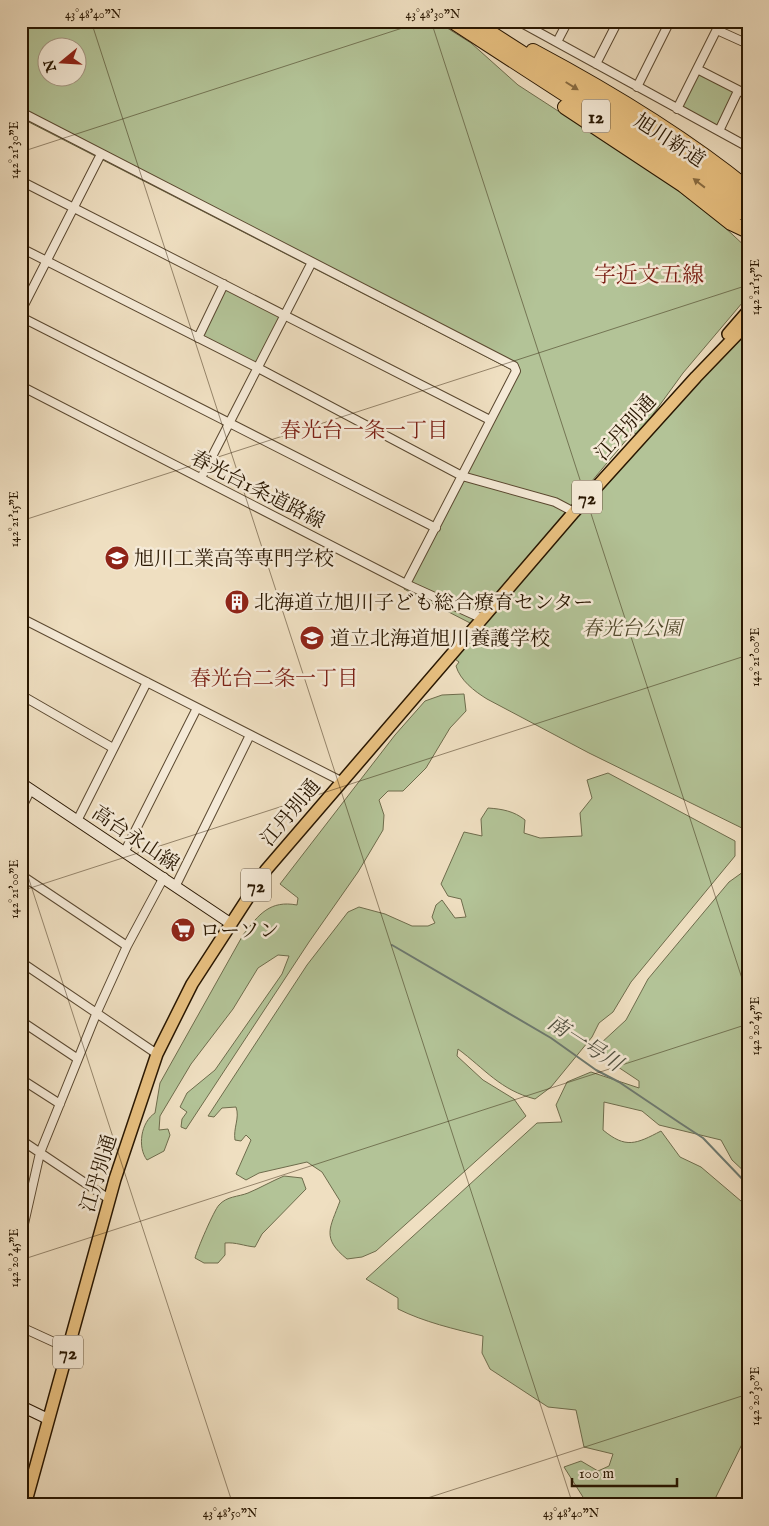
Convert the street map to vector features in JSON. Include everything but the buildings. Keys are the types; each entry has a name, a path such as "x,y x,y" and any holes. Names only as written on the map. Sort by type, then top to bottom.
{"highway":[{"name":"旭川新道","path":"452,21 691,176 744,202"},
{"name":"12","path":"474,22 567,69 708,157 744,202"},
{"name":"12","path":"478,38 527,82 683,185 731,223 748,231"}],"main road":[{"name":"江丹別通","path":"696,377 748,311"},
{"name":"江丹別通","path":"25,1505 26,1477 48,1419 109,1199 157,1054 192,984 266,870 574,512 696,377 748,323"}],"street":[{"path":"518,21 748,147"},
{"path":"557,42 568,21"},
{"path":"596,64 618,21"},
{"path":"637,87 670,21"},
{"path":"677,109 721,21"},
{"path":"717,30 748,44"},
{"path":"697,69 748,95"},
{"path":"719,131 738,91"},
{"path":"21,112 514,366 516,371 406,584"},
{"path":"21,311 101,154"},
{"path":"21,181 490,420"},
{"path":"21,248 258,368 462,476 555,502 574,512"},
{"path":"201,478 312,262"},
{"path":"198,338 224,284"},
{"path":"21,317 436,528"},
{"name":"春光台1条道路線","path":"21,386 406,584 481,618"},
{"path":"21,618 341,781"},
{"path":"78,819 147,682"},
{"path":"21,695 113,748"},
{"path":"125,851 197,708"},
{"path":"176,885 250,735"},
{"name":"高台永山線","path":"21,783 78,819 230,923"},
{"path":"21,809 31,789"},
{"path":"21,875 127,946"},
{"path":"21,1237 40,1152 97,1012 127,946 164,877"},
{"path":"21,962 157,1054"},
{"path":"21,1021 78,1059"},
{"path":"21,1079 60,1104"},
{"path":"21,1140 109,1199"},
{"path":"21,1327 68,1349"},
{"path":"21,1406 48,1419"}],"green space":[{"path":"21,21 436,21 471,43 518,85 663,179 720,223 748,249 748,296 683,373 638,435 633,432 472,624 404,589 518,373 21,118"},
{"path":"697,69 738,91 719,131 677,109"},
{"path":"224,284 284,316 258,368 198,338"},
{"name":"春光台公園","path":"748,327 748,831 589,753 487,699 464,680 456,666 459,662 452,657 697,379"},
{"path":"464,694 466,711 450,728 426,768 403,791 388,791 379,800 384,815 383,830 358,872 309,942 186,1129 181,1127 182,1119 187,1112 180,1107 187,1093 215,1070 282,974 289,956 278,955 258,968 233,1009 191,1064 160,1116 159,1130 168,1129 170,1135 164,1151 147,1160 142,1148 142,1135 146,1122 155,1113 160,1083 243,935 266,910 279,905 297,905 298,898 280,884 395,735 425,701 442,695"},
{"path":"608,773 735,841 735,856 631,982 613,1012 599,1023 592,1037 551,1087 535,1099 502,1084 458,1049 457,1056 483,1080 514,1099 526,1116 376,1251 362,1257 347,1259 339,1252 331,1239 331,1226 340,1201 322,1172 307,1162 259,1173 246,1180 236,1174 251,1140 246,1135 241,1141 235,1140 236,1107 222,1108 214,1117 208,1116 307,965 348,912 359,907 385,914 412,926 428,926 435,923 432,917 436,905 442,900 455,918 466,917 461,899 448,896 441,884 464,832 482,836 481,819 488,808 517,814 525,820 524,833 540,838 582,836 580,813 592,798 587,780"},
{"path":"748,871 748,1175 732,1160 721,1140 659,1125 642,1111 604,1102 603,1130 618,1140 631,1143 661,1131 680,1157 701,1167 748,1207 748,1432 712,1505 588,1505 564,1467 581,1461 598,1471 609,1466 613,1454 584,1447 576,1410 548,1407 490,1369 482,1353 483,1336 450,1328 408,1314 398,1309 398,1298 366,1279 537,1123 562,1122 556,1105 567,1082 591,1072 639,1088 639,1081 609,1061 600,1044 626,1020 648,979 729,882 743,872"},
{"path":"284,1176 302,1178 306,1189 262,1234 255,1247 225,1243 225,1255 218,1263 204,1263 195,1258 210,1222 222,1202 248,1193"}],"waterway":[{"name":"南一号川","path":"392,945 551,1038 596,1070 619,1082 703,1138 748,1185"}],"tunnel":[{"path":"738,213 748,223"}],"place":[{"name":"旭川工業高等専門学校","path":"117,558"},
{"name":"北海道立旭川子ども総合療育センター","path":"237,602"},
{"name":"道立北海道旭川養護学校","path":"312,638"},
{"name":"ローソン","path":"183,930"}],"district":[{"name":"字近文五線","path":"649,274"},
{"name":"春光台一条一丁目","path":"364,430"},
{"name":"春光台二条一丁目","path":"274,678"}]}
